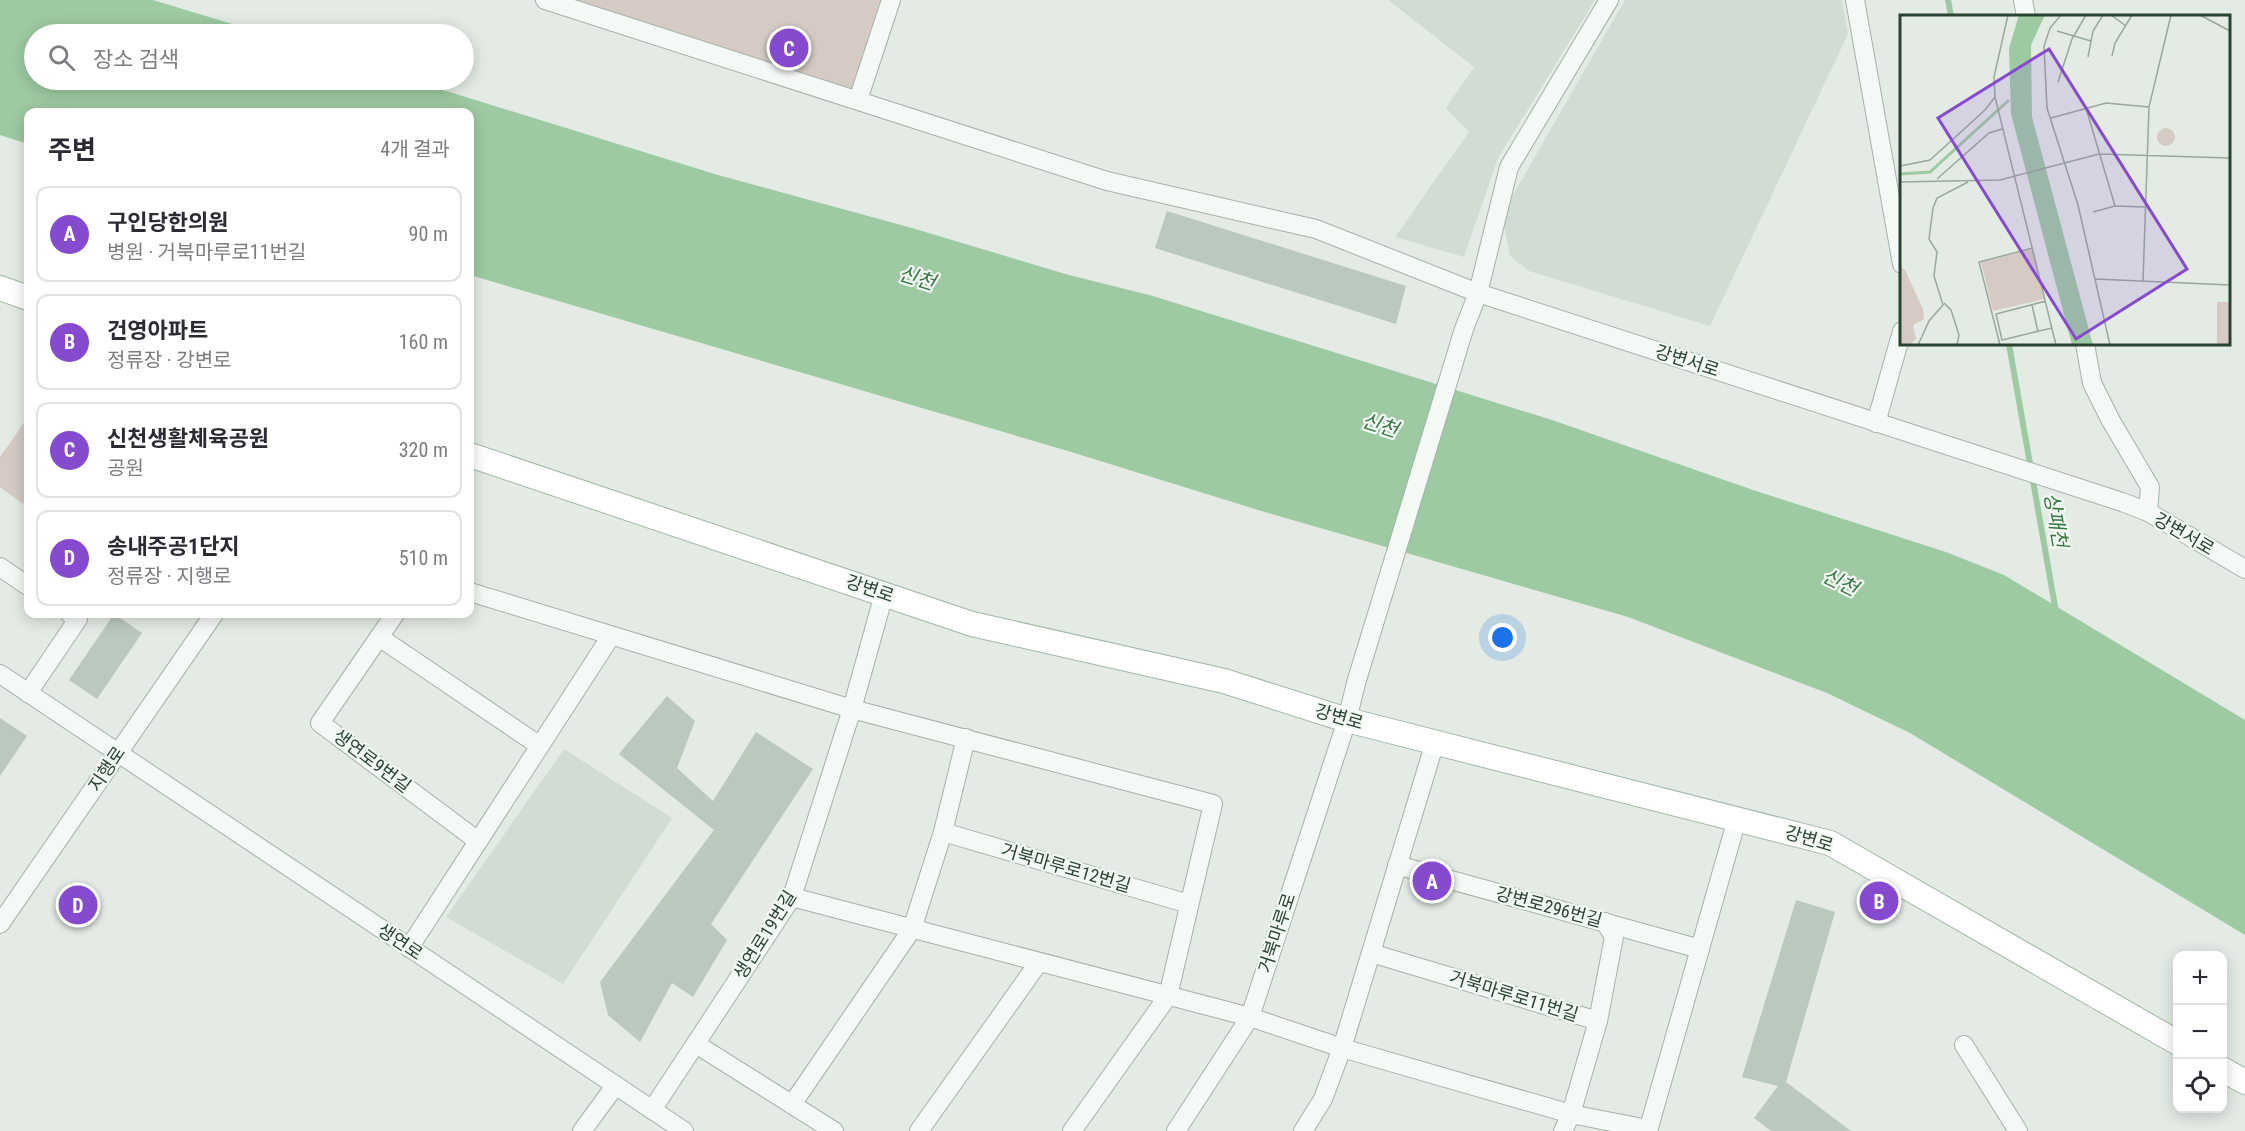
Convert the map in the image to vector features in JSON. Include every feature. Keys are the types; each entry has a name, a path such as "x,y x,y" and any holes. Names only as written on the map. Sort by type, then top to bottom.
{"main road":[{"path":"0,288 24,297"},
{"name":"강변로","path":"474,456 972,624 1224,681 1347,720 1830,843 2173,1040"},
{"path":"2227,1071 2245,1082"}],"street":[{"name":"강변서로","path":"544,0 1107,181 1316,229 1478,293 2122,502 2148,512 2245,569"},
{"path":"858,100 891,0"},
{"name":"거북마루로","path":"1176,1131 1250,1017 1347,720 1363,659 1464,328 1478,293 1509,167 1609,0"},
{"path":"1856,0 1900,253"},
{"path":"2023,0 2026,15"},
{"path":"1876,423 1900,338"},
{"path":"2085,345 2092,384 2150,487 2148,512"},
{"path":"0,567 24,583"},
{"path":"474,593 852,709 1213,804 1168,996 1072,1131"},
{"name":"생연로19번길","path":"652,1110 792,897 852,709 884,594"},
{"path":"28,693 78,619 76,618"},
{"name":"지행로","path":"0,924 211,618"},
{"name":"생연로9번길","path":"392,618 320,723 478,841"},
{"path":"409,948 611,636"},
{"path":"379,637 540,746"},
{"name":"생연로","path":"0,674 684,1131"},
{"path":"793,1103 912,929 943,832 966,738"},
{"path":"1303,1131 1323,1099 1342,1048 1435,742"},
{"path":"792,897 1250,1017 1342,1048 1571,1114 1648,1130 1737,819"},
{"name":"거북마루로12번길","path":"943,832 1189,904"},
{"name":"강변로296번길","path":"1397,865 1700,949"},
{"path":"1598,1021 1614,937 1605,922"},
{"name":"거북마루로11번길","path":"1371,953 1598,1021 1571,1114 1563,1131"},
{"path":"919,1131 1039,962"},
{"path":"696,1044 793,1103 834,1131"},
{"path":"1964,1045 2018,1131"},
{"path":"582,1131 615,1086"}],"shaded area":[{"path":"563,0 886,0 854,96"},
{"path":"1388,0 1595,0 1498,158 1464,257 1395,237 1469,132 1446,108 1474,67"},
{"path":"1625,0 1842,0 1848,34 1710,326 1529,271 1510,256 1502,214"},
{"path":"24,423 23,504 0,487 0,457"},
{"path":"564,749 672,818 563,984 446,917"}],"water":[{"name":"신천","path":"0,0 153,0 232,24 24,24 24,90 443,90 718,175 912,228 1069,275 1153,296 1552,420 1756,491 1946,552 2004,575 2245,720 2245,935 1910,733 1827,693 1628,617 1258,510 1068,451 474,276 474,108 24,108 24,143 0,135"}],"building":[{"path":"1167,211 1406,286 1396,324 1155,248"},
{"path":"111,618 120,618 142,633 97,699 69,680"},
{"path":"667,696 695,721 677,768 713,801 756,732 813,769 711,924 727,940 693,997 672,983 640,1042 608,1015 600,982 714,830 619,754"},
{"path":"0,718 27,736 0,776"},
{"path":"1796,900 1835,912 1786,1082 1851,1131 1771,1131 1754,1118 1778,1086 1742,1077"}],"waterway":[{"name":"상패천","path":"1948,0 1951,15"},
{"name":"상패천","path":"2009,345 2056,612"}],"place":[{"name":"신천생활체육공원","path":"789,48"},
{"name":"구인당한의원","path":"1432,881"},
{"name":"건영아파트","path":"1879,901"},
{"name":"송내주공1단지","path":"78,905"}]}
